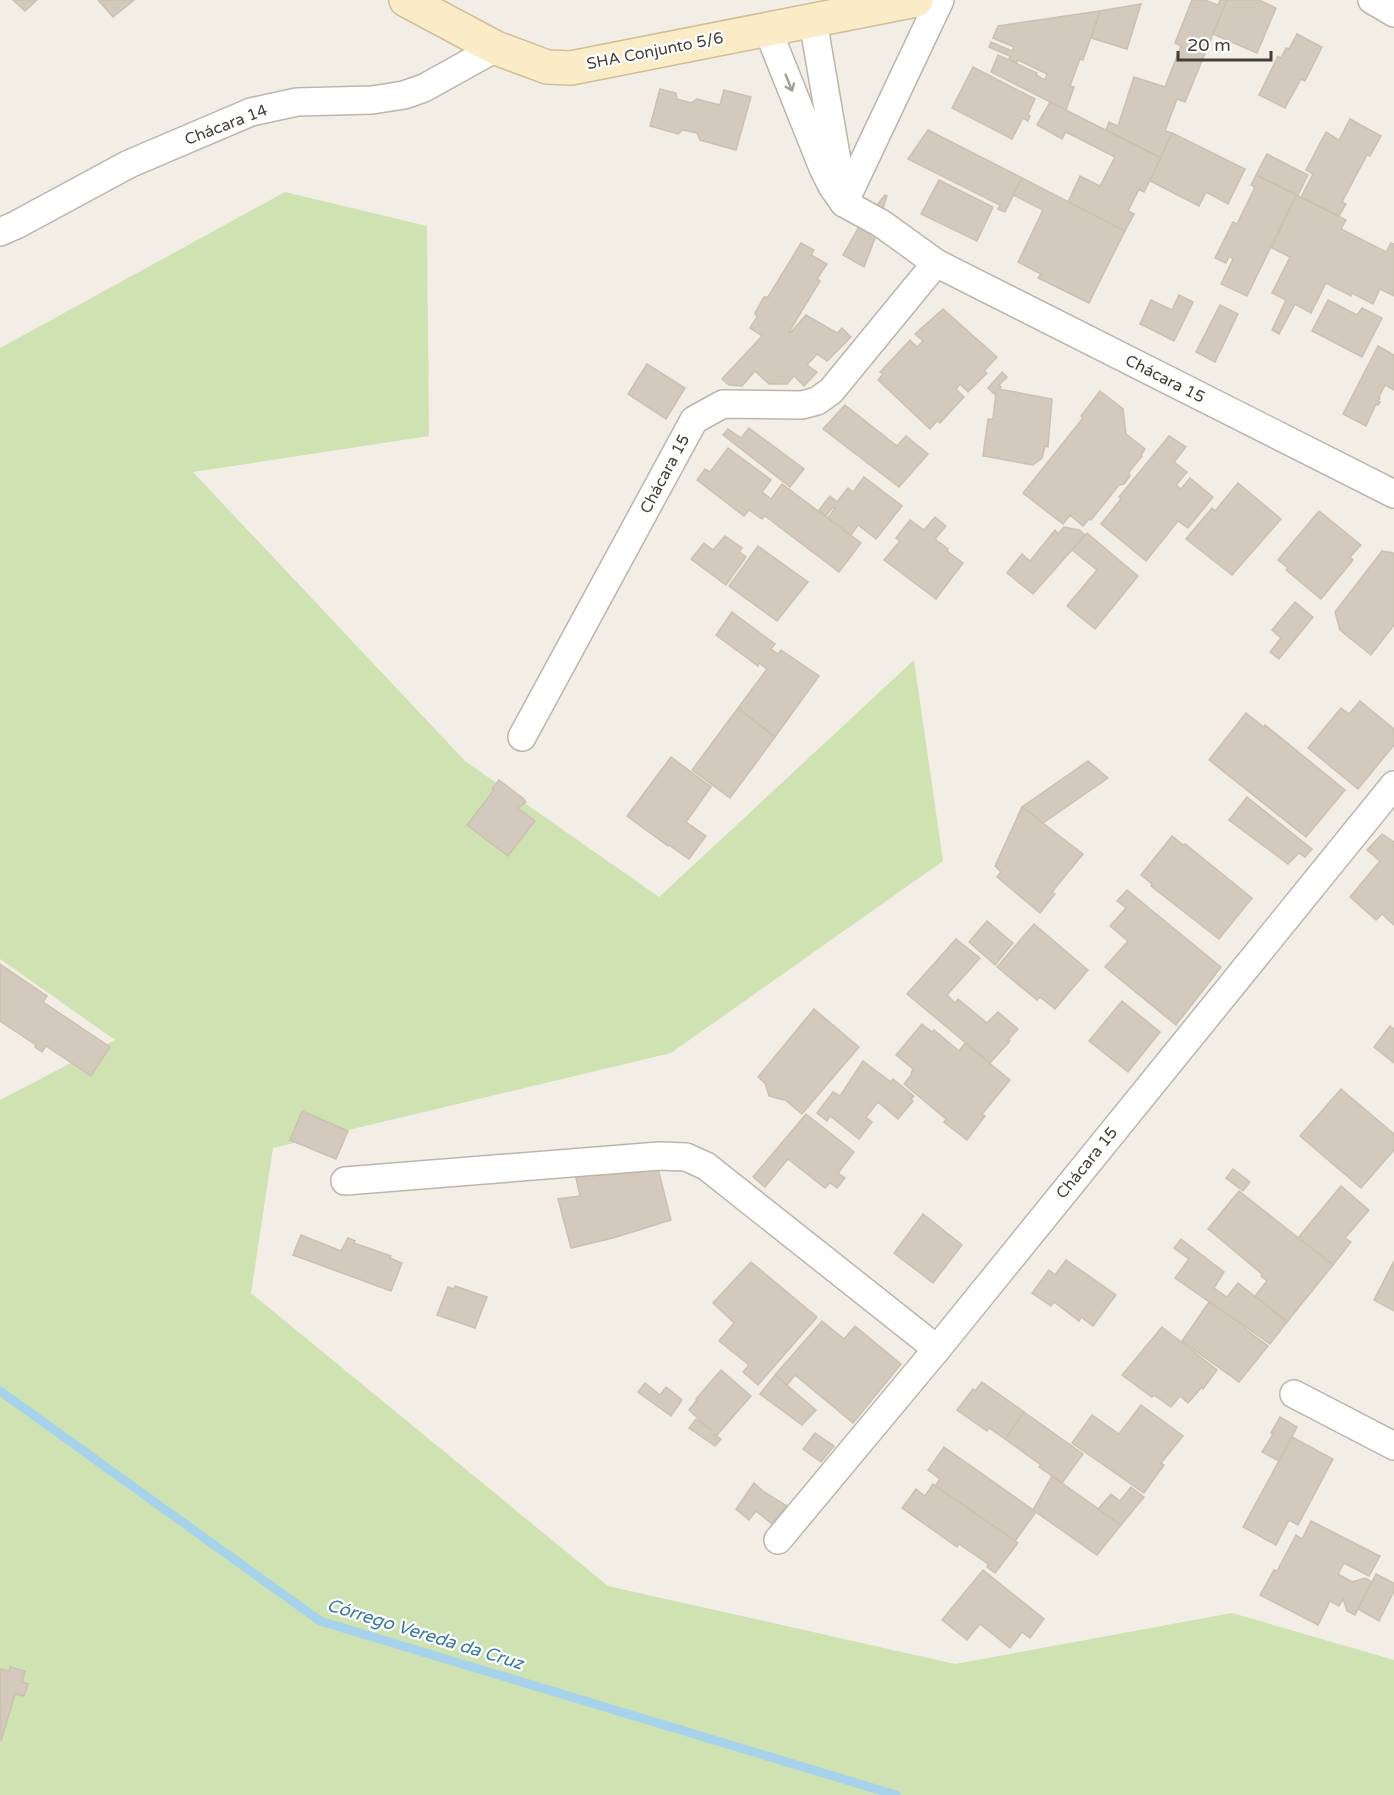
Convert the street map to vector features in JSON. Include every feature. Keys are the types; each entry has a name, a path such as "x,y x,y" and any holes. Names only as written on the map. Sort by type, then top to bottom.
{"street":[{"name":"SHA Conjunto 5/6","path":"406,0 496,48 547,67 571,68 916,0"},
{"path":"844,203 940,0"},
{"path":"1372,0 1394,13"},
{"path":"813,21 844,203"},
{"name":"Chácara 15","path":"767,28 823,168 844,203 882,224 936,263 1394,494"},
{"name":"Chácara 14","path":"0,232 129,164 251,112 297,102 372,100 404,95 424,87 496,48"},
{"name":"Chácara 15","path":"522,737 694,420 723,404 802,405 817,401 831,391 936,263"},
{"name":"Chácara 15","path":"778,1540 937,1349 1394,785"},
{"path":"345,1181 659,1156 686,1157 706,1166 937,1349"},
{"path":"1294,1394 1394,1446"}],"green space":[{"path":"285,192 427,226 429,436 193,472 465,761 659,897 914,660 943,861 671,1053 273,1148 251,1293 608,1586 955,1664 1232,1613 1394,1660 1394,1795 0,1795 0,1100 115,1040 0,959 0,348"}],"building":[{"path":"13,0 37,0 25,11"},
{"path":"98,0 134,0 113,17"},
{"path":"1192,0 1204,0 1218,5 1220,0 1227,0 1185,102 1177,99 1165,131 1172,133 1161,158 1106,130 1109,122 1118,126 1134,77 1165,87 1181,46 1175,43"},
{"path":"1227,0 1259,0 1276,8 1257,53 1213,34"},
{"path":"1141,4 1127,49 1091,38 1100,11"},
{"path":"1100,11 1083,60 1080,59 1070,86 1074,87 1066,110 991,72 998,55 1037,73 1036,75 1045,80 1047,74 1018,60 1017,62 1009,59 1010,56 989,47 991,42 1012,51 1014,47 993,38 998,26"},
{"path":"1297,34 1322,47 1305,81 1301,79 1285,108 1259,95 1278,56 1281,58 1286,48 1289,49"},
{"path":"973,67 1035,99 1028,114 1030,116 1028,121 1023,118 1012,139 952,108"},
{"path":"660,89 676,93 677,99 691,103 697,99 720,105 724,90 751,97 736,150 700,140 697,133 683,130 678,134 650,126"},
{"path":"1050,102 1161,158 1144,192 1140,190 1140,187 1128,211 1134,214 1125,231 1068,202 1080,176 1100,186 1115,157 1066,132 1062,139 1037,125"},
{"path":"1350,119 1381,136 1370,156 1367,155 1342,202 1346,204 1339,216 1301,197 1313,174 1306,170 1326,132 1339,140"},
{"path":"928,130 1022,178 1005,212 998,209 1000,205 908,159"},
{"path":"1172,133 1245,169 1228,204 1206,192 1199,206 1150,181"},
{"path":"1267,154 1308,175 1298,195 1256,175"},
{"path":"1256,175 1296,195 1247,296 1221,284 1233,259 1229,256 1226,263 1215,258 1233,222 1237,224 1255,187 1251,185"},
{"path":"1022,178 1125,231 1089,303 1038,278 1041,274 1018,262 1043,210 1013,195"},
{"path":"939,180 993,207 977,241 921,214"},
{"path":"885,195 887,196 878,224 880,225 864,267 843,255 864,218 866,219"},
{"path":"1296,195 1346,220 1341,229 1386,252 1391,243 1394,244 1394,296 1380,289 1373,304 1326,283 1311,313 1295,304 1279,334 1272,330 1286,300 1272,293 1290,257 1272,248"},
{"path":"801,243 814,250 811,255 827,264 817,279 820,281 789,332 806,315 837,333 842,328 851,337 827,361 817,354 807,365 817,372 804,386 794,376 787,384 769,384 755,371 742,386 729,385 722,379 762,336 750,328 757,317 755,313 764,297 768,297"},
{"path":"1179,295 1193,302 1174,341 1140,324 1151,300 1172,310"},
{"path":"1328,300 1357,315 1362,308 1382,318 1362,357 1312,331"},
{"path":"1220,305 1238,314 1215,362 1196,352"},
{"path":"943,309 997,357 984,371 987,373 968,392 960,384 956,389 964,397 940,423 937,421 930,429 878,380 883,374 880,372 910,340 917,347 923,341 915,334"},
{"path":"1378,346 1394,355 1394,390 1385,385 1379,397 1380,402 1376,404 1366,426 1343,414"},
{"path":"647,364 685,388 666,419 628,394"},
{"path":"1002,372 1007,377 999,385 1001,387 999,389 1052,399 1048,447 1045,446 1042,458 1033,465 983,456 988,419 993,419 996,392 994,394 988,388"},
{"path":"1100,391 1123,409 1126,434 1145,449 1129,472 1130,476 1124,484 1119,485 1091,520 1089,519 1083,526 1070,515 1063,524 1023,493 1083,418 1081,416"},
{"path":"845,405 897,446 906,436 928,454 899,487 823,429"},
{"path":"749,428 804,469 790,487 723,435 728,429 741,438"},
{"path":"1169,436 1186,447 1174,462 1187,472 1176,485 1181,489 1190,478 1213,497 1188,528 1178,521 1146,561 1101,524 1121,499 1119,497"},
{"path":"728,448 771,480 762,492 771,499 782,484 861,543 839,572 765,516 762,519 749,510 744,516 697,480 705,469 710,472"},
{"path":"864,477 902,506 876,539 858,525 851,535 828,518 835,508 833,507 826,516 819,510 830,496 837,502 848,488 853,492"},
{"path":"1238,483 1281,519 1232,575 1186,539 1212,508 1215,511"},
{"path":"1319,511 1361,545 1350,557 1353,560 1321,599 1286,570 1288,568 1278,560"},
{"path":"935,517 946,526 935,539 963,563 936,599 884,560 900,541 896,538 910,520 924,530"},
{"path":"1064,527 1079,530 1085,535 1033,594 1007,573 1022,554 1030,561 1055,530 1058,534"},
{"path":"1087,533 1138,576 1095,629 1067,606 1097,570 1072,550"},
{"path":"725,536 742,548 739,552 746,557 726,585 691,559 704,543 713,550"},
{"path":"758,546 808,582 777,621 729,586"},
{"path":"1382,551 1394,553 1394,625 1371,655 1340,630 1335,612"},
{"path":"1295,602 1313,617 1279,659 1270,652 1281,638 1272,630"},
{"path":"732,612 775,644 771,649 778,654 781,650 819,676 775,737 738,708 767,669 759,663 758,666 716,635"},
{"path":"1360,701 1394,729 1394,745 1358,789 1308,748 1341,708 1349,714"},
{"path":"738,708 775,737 730,798 692,770"},
{"path":"1246,713 1264,727 1265,725 1345,790 1306,837 1209,760"},
{"path":"671,757 711,787 686,822 706,836 689,859 627,816"},
{"path":"1088,761 1108,778 1043,823 1022,807"},
{"path":"499,780 524,799 526,802 518,808 535,821 508,856 467,825"},
{"path":"1247,797 1312,849 1305,857 1299,853 1288,864 1229,820"},
{"path":"1022,807 1083,854 1052,892 1055,894 1040,913 997,877 1001,872 995,866"},
{"path":"1382,834 1394,842 1394,925 1382,914 1376,920 1350,897 1380,861 1367,850"},
{"path":"1172,836 1252,898 1219,939 1151,886 1152,884 1141,875"},
{"path":"1127,890 1221,967 1176,1025 1105,967 1128,941 1110,926 1126,908 1117,901"},
{"path":"987,921 1013,943 995,965 969,942"},
{"path":"1034,924 1088,970 1055,1009 1040,997 1037,1000 997,967"},
{"path":"956,939 980,958 947,995 955,1003 958,999 987,1023 998,1012 1018,1029 990,1063 907,994"},
{"path":"0,964 47,996 43,1002 110,1047 91,1076 46,1046 42,1052 35,1047 36,1045 0,1021"},
{"path":"1122,1001 1160,1032 1128,1072 1089,1041"},
{"path":"814,1009 859,1047 802,1114 784,1099 769,1096 765,1083 758,1077"},
{"path":"922,1024 932,1032 934,1030 959,1051 965,1043 1010,1080 982,1114 985,1116 967,1140 944,1122 946,1119 904,1084 913,1069 896,1055"},
{"path":"1390,1026 1394,1029 1394,1063 1374,1047"},
{"path":"863,1061 891,1082 893,1079 914,1096 911,1099 913,1101 898,1119 878,1102 866,1117 872,1122 859,1139 830,1116 827,1121 817,1113 833,1092 840,1096"},
{"path":"1341,1089 1394,1134 1394,1150 1361,1188 1300,1136"},
{"path":"302,1111 348,1131 336,1159 290,1140"},
{"path":"806,1114 854,1152 838,1173 845,1178 837,1188 830,1183 825,1188 788,1159 765,1187 753,1177"},
{"path":"655,1157 671,1220 571,1248 558,1199 580,1196 576,1178"},
{"path":"1233,1169 1250,1182 1243,1191 1226,1178"},
{"path":"1341,1186 1369,1210 1345,1238 1351,1242 1333,1265 1298,1238"},
{"path":"1239,1191 1333,1265 1287,1322 1255,1296 1267,1281 1261,1276 1262,1274 1208,1229"},
{"path":"923,1214 962,1245 933,1283 894,1253"},
{"path":"301,1235 341,1251 348,1238 355,1241 354,1243 391,1256 390,1258 402,1263 391,1291 293,1255"},
{"path":"1181,1239 1224,1272 1214,1288 1227,1297 1238,1283 1287,1322 1270,1344 1175,1278 1189,1259 1174,1248"},
{"path":"1066,1260 1116,1295 1093,1326 1081,1317 1079,1321 1054,1302 1051,1306 1032,1293 1049,1270 1055,1275"},
{"path":"1394,1261 1394,1311 1374,1300"},
{"path":"751,1262 817,1317 758,1385 743,1372 749,1365 719,1341 734,1323 713,1303"},
{"path":"455,1286 487,1297 475,1328 437,1315 448,1287 454,1289"},
{"path":"1209,1302 1246,1327 1245,1329 1268,1346 1239,1382 1182,1341"},
{"path":"822,1321 844,1339 855,1326 901,1364 853,1423 795,1375 787,1385 775,1375"},
{"path":"1162,1327 1217,1370 1203,1389 1202,1387 1188,1403 1180,1396 1171,1407 1154,1395 1152,1397 1122,1375"},
{"path":"721,1370 751,1396 717,1435 713,1434 721,1439 715,1446 689,1428 696,1419 712,1431 689,1410"},
{"path":"775,1375 816,1410 802,1425 760,1394"},
{"path":"982,1382 1024,1412 1005,1439 989,1428 987,1431 957,1410 973,1389 975,1391"},
{"path":"645,1383 660,1395 666,1387 682,1400 671,1416 638,1392"},
{"path":"1141,1405 1183,1436 1161,1463 1164,1465 1144,1493 1072,1443 1092,1415 1119,1434"},
{"path":"1024,1412 1083,1454 1062,1483 1005,1439"},
{"path":"1280,1417 1297,1427 1279,1461 1262,1452"},
{"path":"815,1433 834,1446 821,1462 803,1449"},
{"path":"1292,1437 1333,1459 1298,1525 1289,1520 1276,1545 1243,1527"},
{"path":"944,1447 1036,1512 1015,1541 935,1486 940,1479 928,1470"},
{"path":"1052,1476 1121,1525 1097,1555 1033,1510"},
{"path":"754,1483 787,1506 772,1524 756,1511 749,1520 736,1509"},
{"path":"933,1484 1018,1543 995,1573 987,1567 988,1564 959,1544 957,1547 902,1508 916,1489 925,1496"},
{"path":"1131,1487 1144,1497 1121,1525 1098,1509 1111,1494 1120,1501"},
{"path":"1311,1521 1380,1556 1369,1576 1344,1563 1338,1574 1352,1582 1365,1578 1372,1582 1355,1615 1347,1611 1343,1599 1339,1606 1330,1601 1318,1625 1260,1595 1274,1570 1277,1571 1296,1535 1302,1539"},
{"path":"983,1570 1044,1619 1030,1638 1022,1632 1010,1648 980,1624 967,1640 942,1620"},
{"path":"1376,1574 1394,1583 1394,1591 1379,1621 1358,1609"},
{"path":"10,1667 25,1671 22,1682 28,1684 24,1696 15,1694 1,1741 0,1669 9,1671"}],"waterway":[{"name":"Córrego Vereda da Cruz","path":"0,1391 320,1621 896,1795"}]}
